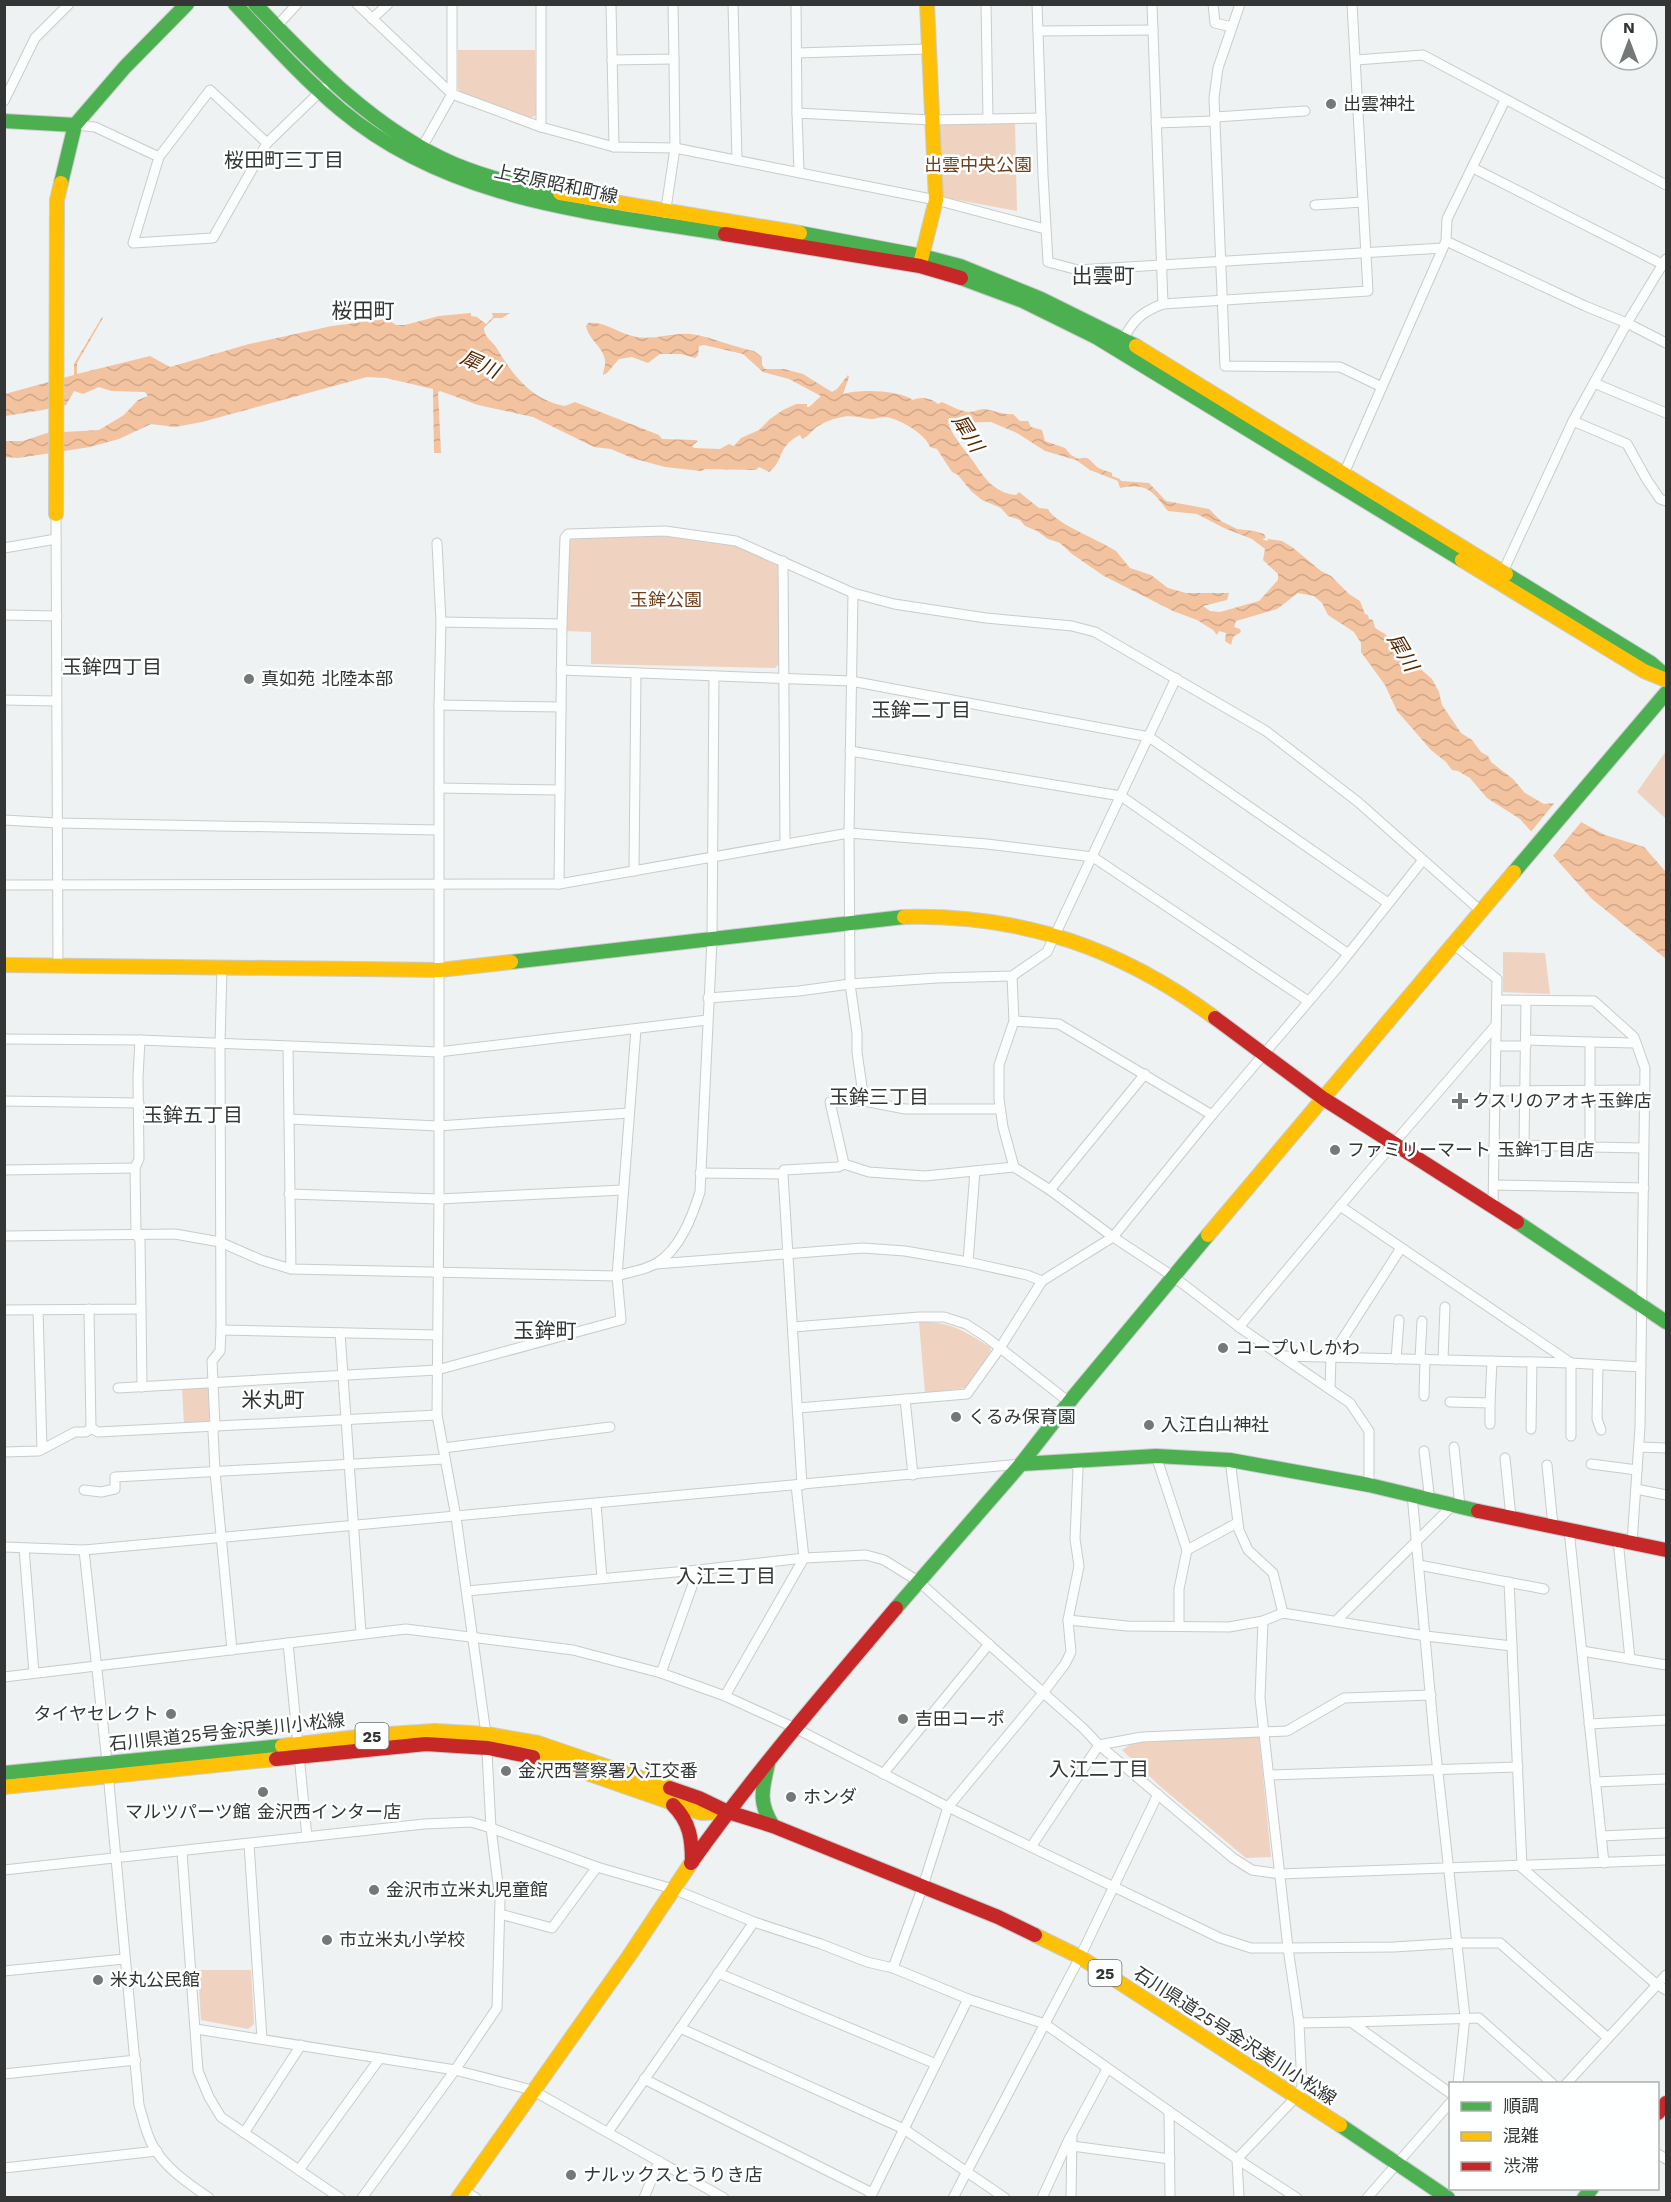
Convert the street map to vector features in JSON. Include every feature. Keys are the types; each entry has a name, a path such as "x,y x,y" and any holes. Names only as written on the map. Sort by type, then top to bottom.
{"street":[{"path":"4,101 35,38 69,4"},
{"path":"58,966 56,886 57,200 75,125 125,67 187,4"},
{"name":"上安原昭和町線","path":"235,4 320,92 365,128 419,153 463,180 526,200 665,217 921,261 1042,309 1121,345 1501,576 1652,663 1666,678"},
{"name":"上安原昭和町線","path":"255,4 330,81 419,153"},
{"path":"276,27 297,4"},
{"path":"357,4 452,94 541,127 614,147 675,148 799,172 936,200 1045,229"},
{"path":"372,20 388,4"},
{"path":"419,153 452,94 452,4"},
{"path":"541,4 541,127"},
{"path":"611,4 614,147"},
{"path":"665,217 675,148 673,4"},
{"path":"733,4 737,160"},
{"path":"796,4 799,172"},
{"path":"921,261 936,200 927,4"},
{"path":"986,4 988,119"},
{"path":"1037,4 1048,262 1078,270 1444,245 1627,323 1666,343"},
{"path":"1152,4 1163,304"},
{"path":"1213,4 1215,23 1232,27"},
{"path":"1240,4 1218,68 1214,98 1225,366 1340,367 1382,387"},
{"path":"1121,345 1130,327 1146,310 1163,304 1368,291 1352,4"},
{"path":"1038,31 1153,30"},
{"path":"797,53 928,49"},
{"path":"1356,60 1423,55 1666,185"},
{"path":"612,60 674,59"},
{"path":"267,143 210,90 159,157 133,243 213,238 267,143 330,81"},
{"path":"1341,479 1444,245 1447,219 1504,100"},
{"path":"1156,123 1305,111"},
{"path":"797,113 931,120 1041,118"},
{"path":"4,121 95,127 159,157"},
{"path":"1473,168 1666,263 1627,323 1573,421 1501,576"},
{"path":"1315,205 1363,202"},
{"path":"1594,383 1666,413"},
{"path":"1573,421 1627,444 1642,471 1664,498"},
{"path":"559,884 565,538 568,534 665,531 736,541 853,593 894,604 986,618 1072,626 1095,632 1266,731 1358,802 1482,912"},
{"path":"4,548 56,539"},
{"path":"362,2198 497,2008 500,1900 490,1828 487,1741 456,1517 437,1415 440,970 438,830 441,622 437,543"},
{"path":"783,561 784,844"},
{"path":"853,593 849,833 850,984 864,1101"},
{"path":"4,615 57,616"},
{"path":"441,622 562,624"},
{"path":"561,670 851,681 1149,737 1388,903"},
{"path":"634,871 636,673"},
{"path":"656,1264 672,1250 693,1211 700,1192 712,940 714,676"},
{"path":"708,998 799,991 850,984 1012,976 1047,952 1056,936 1176,678"},
{"path":"476,2198 460,2194 728,1812 918,1581 1021,1464 1069,1402 1323,1098 1453,944 1501,891 1665,694"},
{"path":"4,700 56,701"},
{"path":"439,705 561,707"},
{"path":"850,751 1121,796 1347,953"},
{"path":"439,788 560,790"},
{"path":"4,820 438,830"},
{"path":"4,885 559,884 849,833 987,844 1093,857 1308,1001"},
{"path":"798,1408 967,1394 1000,1348 1042,1281 1113,1237 1423,860"},
{"path":"4,965 440,970 712,940 849,922 929,915 978,918 1056,936 1103,951 1165,984 1323,1098 1666,1322"},
{"path":"1453,944 1497,979 1493,1207"},
{"path":"222,968 221,1330 220,1351 212,1361 212,1384 215,1472 232,1650"},
{"path":"1012,976 1014,1021 999,1065 1000,1109 1014,1167"},
{"path":"1497,1000 1594,1001 1634,1037 1645,1068 1643,1305 1639,1447 1632,1543"},
{"path":"1526,1002 1524,1145 1643,1148"},
{"path":"4,1039 140,1040 438,1052 707,1020"},
{"path":"1014,1021 1059,1023 1212,1115"},
{"path":"1239,1327 1496,1025"},
{"path":"118,1388 437,1370 621,1320 617,1276 636,1029"},
{"path":"140,1040 139,1160 135,1168 136,1234 140,1240 142,1387"},
{"path":"1590,1042 1590,1147"},
{"path":"1496,1046 1526,1043 1636,1043"},
{"path":"288,1047 291,1269"},
{"path":"1050,1190 1145,1074"},
{"path":"1495,1090 1644,1090"},
{"path":"4,1101 139,1104"},
{"path":"844,1164 830,1102 864,1101 905,1110 1000,1109"},
{"path":"289,1119 438,1126 630,1113"},
{"path":"725,1696 804,1558 784,1170 838,1167 844,1164 869,1172 925,1176 1014,1167 1174,1277 1239,1327 1350,1403 1369,1431 1369,1485"},
{"path":"4,1170 135,1168"},
{"path":"968,1262 975,1171"},
{"path":"700,1173 783,1174"},
{"path":"1495,1185 1644,1188"},
{"path":"289,1194 439,1199 623,1190"},
{"path":"1340,1206 1571,1363"},
{"path":"4,1236 175,1234 220,1242 261,1260 291,1269 617,1276 656,1264 863,1248 887,1249 968,1262 1027,1275 1042,1281"},
{"path":"1330,1389 1331,1357 1401,1248"},
{"path":"1443,1360 1445,1307"},
{"path":"89,1309 91,1428"},
{"path":"4,1310 141,1309"},
{"path":"38,1310 42,1449"},
{"path":"793,1327 944,1317 966,1324 1069,1402"},
{"path":"1396,1359 1399,1320"},
{"path":"1422,1321 1424,1396"},
{"path":"221,1330 437,1335"},
{"path":"340,1333 361,1633"},
{"path":"1283,1356 1571,1363 1641,1367"},
{"path":"1490,1424 1492,1361"},
{"path":"1531,1429 1532,1362"},
{"path":"1571,1363 1571,1436"},
{"path":"1598,1365 1597,1419 1601,1430"},
{"path":"905,1399 913,1475"},
{"path":"1450,1402 1490,1403"},
{"path":"91,1428 98,1432 437,1415"},
{"path":"443,1448 610,1427"},
{"path":"4,1452 42,1449 75,1432 91,1428"},
{"path":"1336,1621 1456,1505 1454,1447"},
{"path":"1639,1447 1666,1448"},
{"path":"1424,1451 1430,1501"},
{"path":"1155,1456 1187,1550 1179,1589 1179,1625"},
{"path":"4,1547 84,1550 1021,1464 1155,1456 1230,1460 1369,1485 1412,1494 1430,1501 1666,1550"},
{"path":"1505,1458 1511,1517"},
{"path":"84,1490 100,1492 115,1490 115,1477 445,1459"},
{"path":"1230,1460 1239,1530 1248,1550 1273,1573 1284,1613"},
{"path":"893,1968 923,1886 948,1807 1043,1693 1065,1664 1071,1652 1068,1620 1079,1566 1075,1539 1078,1469 1074,1462"},
{"path":"1591,1464 1637,1470"},
{"path":"1547,1465 1552,1526"},
{"path":"1636,1489 1666,1495"},
{"path":"1412,1494 1438,1769 1465,2017 1458,2082"},
{"path":"596,1504 602,1578"},
{"path":"1187,1550 1237,1523"},
{"path":"1569,1530 1604,1863"},
{"path":"1618,1540 1630,1659"},
{"path":"24,1548 34,1673"},
{"path":"84,1550 108,1769 139,2105 152,2144 157,2151 177,2175 209,2198"},
{"path":"467,1590 698,1570 804,1558 866,1555 884,1560 918,1581 1099,1745 1233,1858 1252,1870 1280,1874 1666,1860"},
{"path":"1419,1565 1544,1589"},
{"path":"661,1673 698,1570"},
{"path":"1509,1582 1521,1866 1656,1984 1666,1990"},
{"path":"1068,1620 1127,1626 1229,1627 1263,1621 1284,1613 1426,1636 1512,1646"},
{"path":"1239,2198 1238,2159 1296,2097 1302,2087 1299,2023 1288,1948 1260,1698 1263,1621"},
{"path":"4,1677 406,1629 573,1650 661,1673 725,1696 795,1728 948,1807 1220,1938 1251,1948 1394,1947 1500,1943 1608,2038"},
{"path":"288,1643 307,1837"},
{"path":"883,1774 988,1644"},
{"path":"1582,1651 1666,1665"},
{"path":"1031,1847 1099,1745 1142,1737 1287,1731 1344,1698 1431,1695"},
{"path":"1589,1724 1666,1719"},
{"name":"石川県道25号金沢美川小松線","path":"4,1773 108,1769 298,1751 435,1731 487,1741 701,1813 728,1812"},
{"name":"石川県道25号金沢美川小松線","path":"487,1741 538,1743 689,1795 728,1812 773,1826 998,1917 1080,1957 1399,2163 1448,2198"},
{"path":"768,1764 760,1797 762,1808 773,1826"},
{"path":"1269,1775 1518,1767"},
{"name":"石川県道25号金沢美川小松線","path":"4,1787 108,1769"},
{"path":"1595,1782 1666,1779"},
{"path":"953,2198 1080,1957 1158,1794"},
{"path":"672,1804 685,1817 691,1832 692,1862"},
{"path":"4,1870 451,1822 471,1822 597,1867 673,1890 754,1922 867,1962 893,1968 968,2000 1045,2024 1107,2069 1297,2198"},
{"path":"1601,1836 1666,1833"},
{"path":"249,1844 261,2039"},
{"path":"182,1851 198,2071 209,2097 222,2117 340,2198"},
{"path":"500,1914 552,1928 597,1867"},
{"path":"608,2132 754,1922"},
{"path":"4,1971 124,1959"},
{"path":"718,1973 936,2064"},
{"path":"1568,2082 1666,1975"},
{"path":"644,2079 871,2195 968,2000"},
{"path":"1299,2023 1479,2018 1551,2082"},
{"path":"1351,2022 1449,2092"},
{"path":"196,2028 455,2070 532,2090 724,2198"},
{"path":"680,2028 904,2129 1005,2198"},
{"path":"244,2133 301,2045"},
{"path":"299,2170 380,2058"},
{"path":"4,2074 135,2060"},
{"path":"1042,2198 1072,2134 1107,2069"},
{"path":"1367,2198 1449,2104"},
{"path":"1169,2111 1170,2198"},
{"path":"1071,2198 1072,2134"},
{"path":"1072,2146 1170,2159"},
{"path":"4,2168 157,2151"},
{"path":"644,2198 659,2161"}],"green space":[{"path":"458,50 535,50 536,115 531,118 461,93 458,88"},
{"name":"出雲中央公園","path":"1015,122 1017,211 942,197 938,124"},
{"name":"玉鉾公園","path":"666,534 734,543 779,563 779,664 775,668 591,664 591,632 567,631 569,541 573,537"},
{"path":"1666,751 1666,819 1637,792"},
{"path":"1503,952 1545,953 1550,994 1503,992"},
{"path":"919,1322 948,1325 990,1347 991,1351 966,1388 925,1393"},
{"path":"207,1387 211,1421 209,1424 184,1425 182,1388"},
{"path":"1259,1736 1271,1857 1246,1858 1161,1787 1122,1750 1134,1742"},
{"path":"198,1970 251,1970 254,2024 248,2029 201,2020"}],"water":[{"name":"犀川","path":"471,313 471,316 477,317 486,324 493,317 492,313 510,313 502,318 494,318 484,328 484,331 516,376 532,392 553,403 565,406 575,402 659,435 662,439 698,441 692,446 694,448 720,449 729,444 734,446 741,438 759,430 783,410 796,404 807,404 809,407 821,396 789,379 763,372 743,354 704,345 699,346 698,355 695,358 681,354 660,354 648,363 632,357 619,359 603,375 604,355 588,331 586,326 588,323 600,324 636,337 691,334 707,337 754,351 762,357 762,365 765,369 784,369 803,374 832,392 848,375 843,394 869,391 889,392 913,400 922,398 933,400 938,404 942,402 966,412 984,409 1013,414 1020,421 1028,421 1031,427 1042,430 1045,441 1065,448 1079,459 1087,458 1097,467 1112,473 1112,476 1121,481 1149,483 1166,501 1209,509 1221,521 1237,529 1264,534 1266,538 1262,539 1267,541 1268,539 1282,541 1331,576 1349,594 1360,601 1365,614 1373,620 1375,628 1385,634 1432,679 1439,692 1442,705 1461,733 1472,740 1491,762 1513,779 1525,793 1544,804 1554,803 1605,835 1644,847 1666,872 1666,959 1592,899 1520,819 1487,798 1470,778 1452,770 1431,750 1397,711 1385,685 1361,652 1361,643 1354,632 1328,615 1322,603 1314,596 1298,593 1277,609 1236,621 1234,627 1240,629 1241,632 1233,637 1231,645 1225,641 1226,633 1219,631 1217,635 1197,620 1173,611 1104,576 1060,543 1048,539 1025,526 1020,520 1008,516 1001,508 982,500 958,475 952,472 937,449 930,447 923,437 911,428 891,418 871,419 847,416 836,418 818,426 805,438 802,439 800,435 787,444 777,463 769,472 759,467 756,470 705,469 701,471 665,467 632,458 611,449 594,447 533,417 478,405 440,391 438,392 441,453 434,453 433,389 386,378 367,377 202,422 175,427 151,424 119,439 90,447 18,458 5,457 5,441 23,441 47,433 99,430 124,415 138,400 148,396 145,392 111,391 99,387 83,394 74,391 66,405 5,416 5,394 74,375 74,364 102,317 77,363 77,374 150,356 170,367 249,344 332,326 387,319 396,325 405,325 439,316","holes":["991,422 1017,433 1045,451 1076,460 1090,470 1118,481 1120,488 1137,487 1148,490 1168,511 1197,514 1252,539 1265,549 1263,560 1278,574 1278,580 1259,601 1220,612 1210,611 1203,606 1227,600 1229,593 1186,593 1168,588 1151,575 1130,568 1116,551 1068,526 1052,515 1048,509 1039,508 1019,492 1016,495 1008,494 995,488 981,473 949,426 950,423"]}],"pier":[{"path":"1556,801 1583,820 1552,857 1530,833"}],"traffic: fast":[{"path":"61,183 75,125 125,67 187,4"},
{"path":"235,4 300,72 341,110 383,141 428,165 524,198 573,209 725,234"},
{"path":"255,4 299,50 347,94 372,115 425,150 467,169 533,188 560,193"},
{"path":"4,121 75,125"},
{"path":"800,233 922,256 960,266 1041,299 1136,346"},
{"path":"961,278 1023,301 1096,337 1462,560"},
{"path":"1506,574 1651,663 1666,676"},
{"path":"1514,872 1666,693"},
{"path":"511,962 904,917"},
{"path":"1517,1222 1666,1322"},
{"path":"896,1608 1021,1464 1074,1396 1208,1235"},
{"path":"1021,1464 1156,1456 1230,1460 1369,1485 1478,1511"},
{"path":"4,1773 282,1746"},
{"path":"768,1764 764,1781 763,1803 773,1826"},
{"path":"1340,2125 1448,2198"},
{"path":"1584,2198 1590,2190"}],"traffic: slow":[{"path":"920,264 936,200 927,4"},
{"path":"56,514 57,200 61,183"},
{"path":"560,193 800,233"},
{"path":"1136,346 1506,574"},
{"path":"1462,560 1644,671 1666,680"},
{"path":"1208,1235 1514,872"},
{"path":"904,917 989,922 1029,929 1068,940 1106,954 1143,972 1215,1018"},
{"path":"4,965 440,970 511,962"},
{"path":"282,1746 375,1735 435,1731 486,1734 538,1743 670,1788"},
{"path":"533,1757 555,1762 701,1813 725,1812"},
{"path":"4,1787 276,1759"},
{"path":"458,2198 629,1956 691,1863"},
{"path":"1035,1935 1080,1957 1340,2125"}],"traffic: jam":[{"path":"725,234 920,266 961,278"},
{"path":"1215,1018 1324,1099 1517,1222"},
{"path":"1478,1511 1666,1550"},
{"path":"691,1863 765,1765 896,1608"},
{"path":"276,1759 426,1744 488,1748 533,1757"},
{"path":"670,1788 699,1798 728,1812 773,1826 998,1917 1035,1935"},
{"path":"673,1805 679,1811 689,1831 692,1862"},
{"path":"1659,2112 1666,2103"}],"place":[{"name":"出雲神社","path":"1331,104"},
{"name":"真如苑 北陸本部","path":"249,679"},
{"name":"クスリのアオキ玉鉾店","path":"1460,1101"},
{"name":"ファミリーマート 玉鉾1丁目店","path":"1335,1150"},
{"name":"コープいしかわ","path":"1223,1348"},
{"name":"くるみ保育園","path":"956,1417"},
{"name":"入江白山神社","path":"1149,1425"},
{"name":"タイヤセレクト","path":"171,1714"},
{"name":"吉田コーポ","path":"903,1719"},
{"name":"金沢西警察署入江交番","path":"506,1771"},
{"name":"マルツパーツ館 金沢西インター店","path":"263,1792"},
{"name":"ホンダ","path":"791,1797"},
{"name":"金沢市立米丸児童館","path":"374,1890"},
{"name":"市立米丸小学校","path":"327,1940"},
{"name":"米丸公民館","path":"98,1980"},
{"name":"ナルックスとうりき店","path":"571,2175"}],"district":[{"name":"桜田町三丁目","path":"284,160"},
{"name":"出雲町","path":"1103,276"},
{"name":"桜田町","path":"363,311"},
{"name":"玉鉾四丁目","path":"112,667"},
{"name":"玉鉾二丁目","path":"921,710"},
{"name":"玉鉾三丁目","path":"879,1097"},
{"name":"玉鉾五丁目","path":"193,1115"},
{"name":"玉鉾町","path":"545,1331"},
{"name":"米丸町","path":"273,1400"},
{"name":"入江三丁目","path":"726,1576"},
{"name":"入江二丁目","path":"1099,1769"}]}
